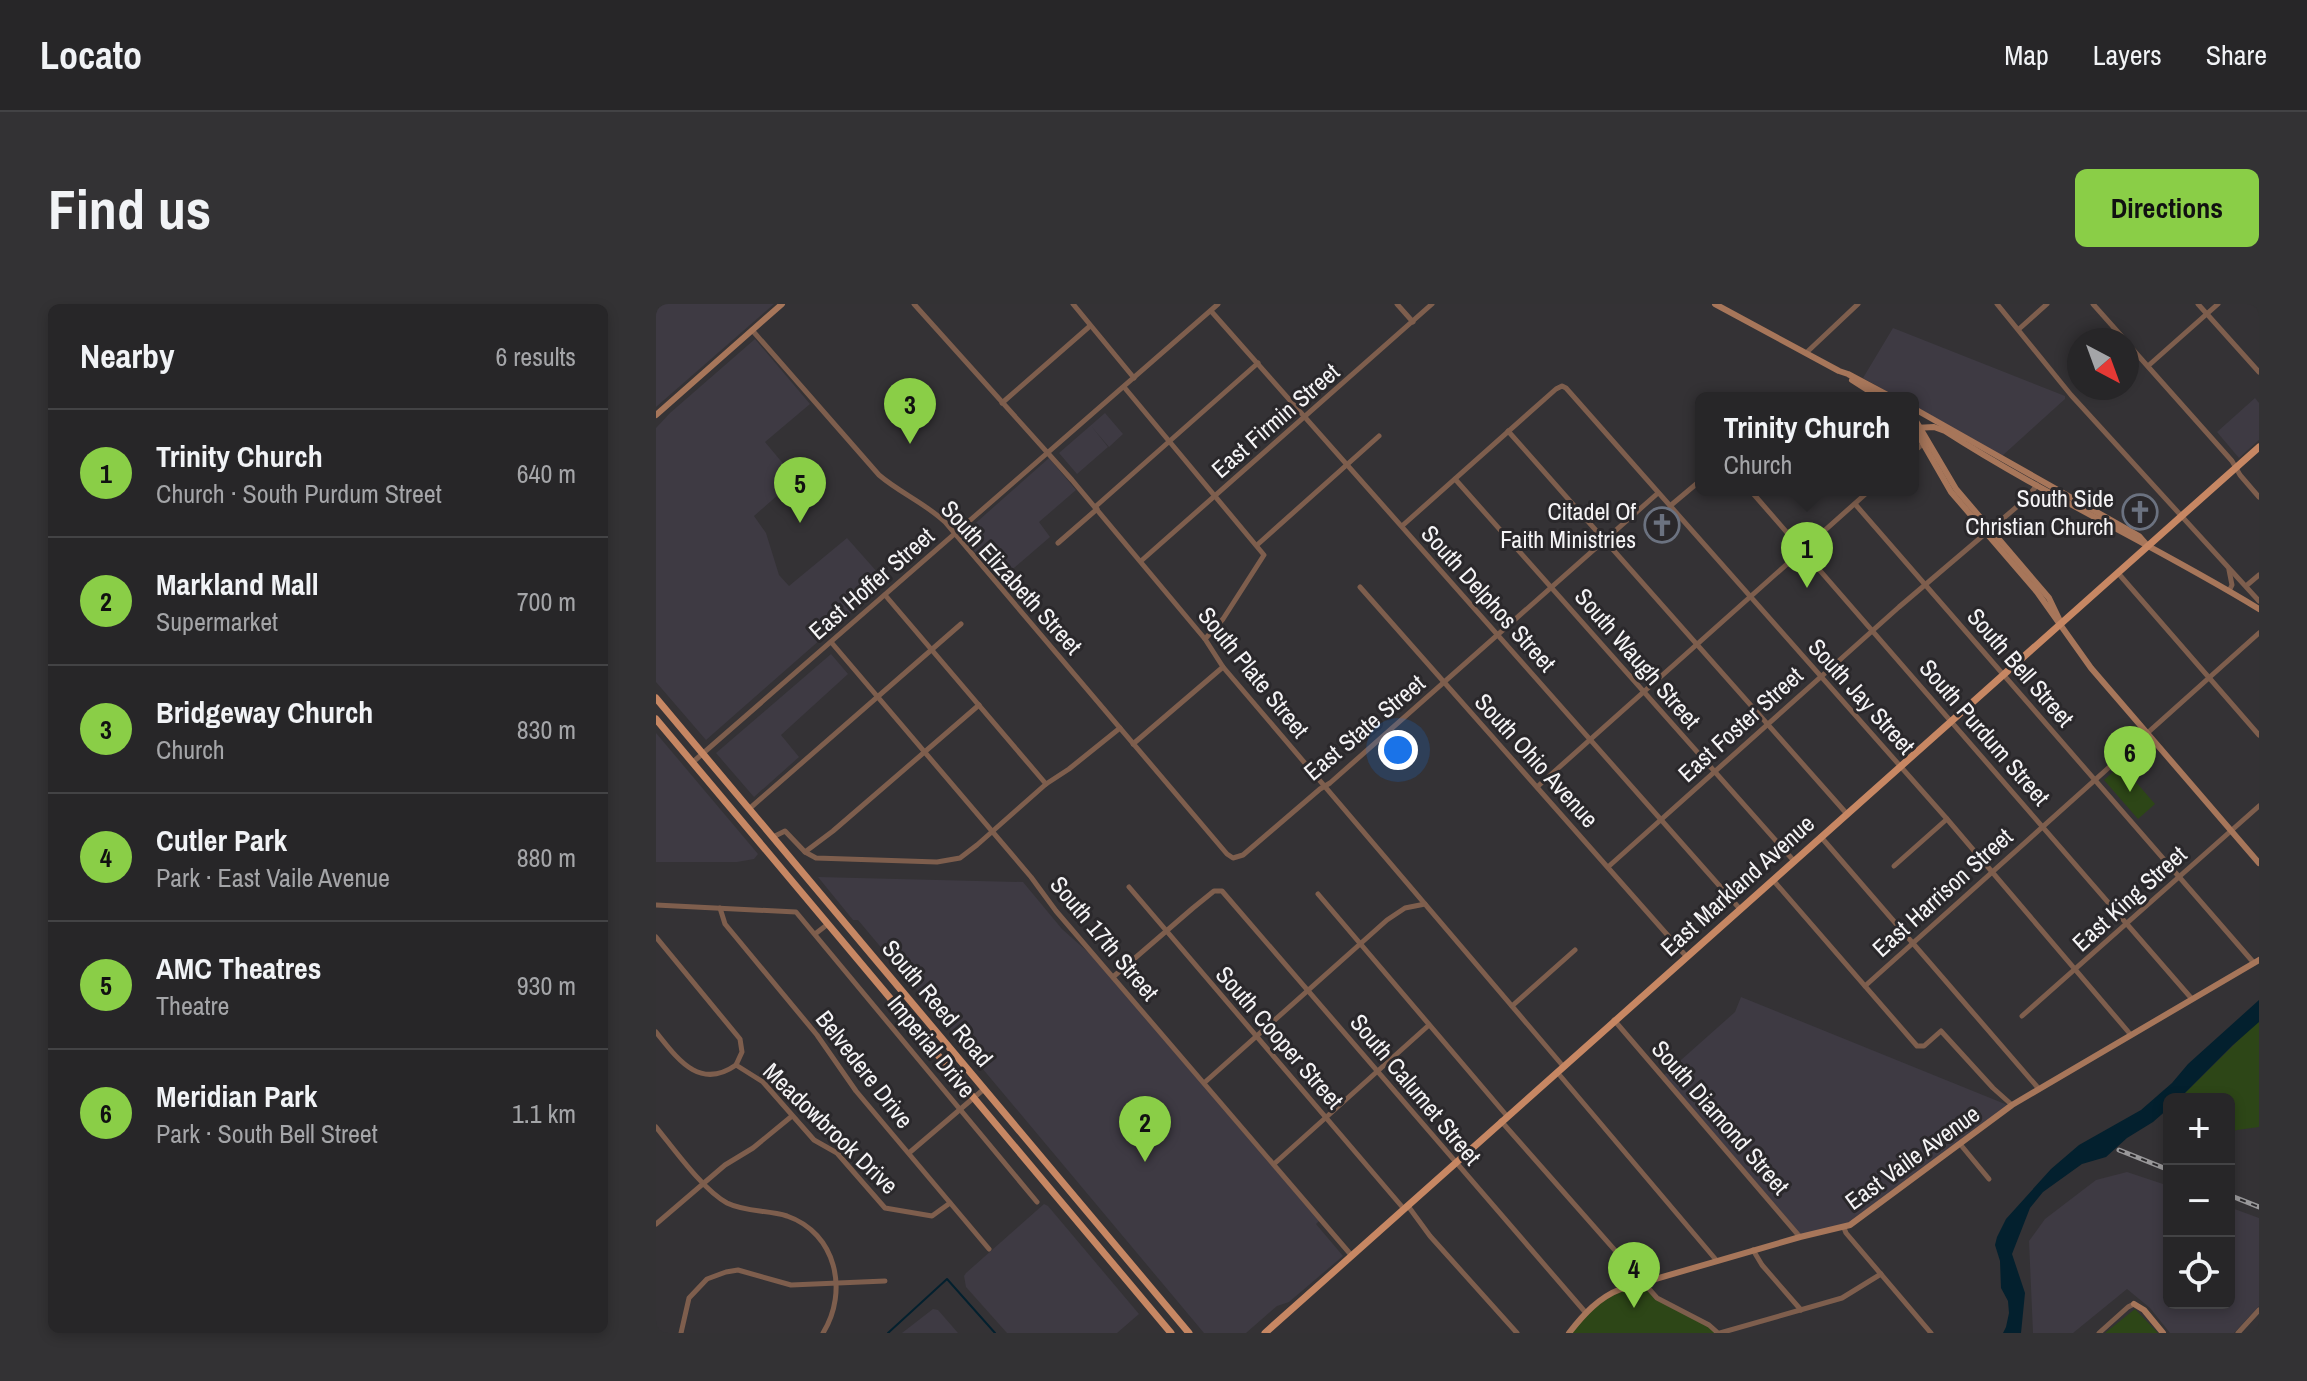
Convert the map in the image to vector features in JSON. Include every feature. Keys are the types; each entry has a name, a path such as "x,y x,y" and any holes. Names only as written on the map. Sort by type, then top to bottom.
{"main road":[{"name":"East Markland Avenue","path":"1265,1333 2259,447"},
{"name":"South Reed Road","path":"656,698 1189,1333"},
{"name":"South Reed Road","path":"656,719 1171,1333"}],"street":[{"path":"656,415 782,304"},
{"name":"South Plate Street","path":"914,304 1048,452 1141,561 1205,639 1223,667 1512,1006 1717,1261"},
{"path":"1073,304 1134,378"},
{"name":"East Hoffer Street","path":"693,762 1218,304"},
{"path":"1397,304 1413,322"},
{"name":"East Firmin Street","path":"1141,561 1432,304"},
{"path":"1715,304 1839,371 1871,392"},
{"path":"1806,353 1858,304"},
{"path":"1997,304 2069,393 2259,601"},
{"path":"2019,329 2047,304"},
{"path":"2093,304 2114,328"},
{"path":"2198,304 2259,372"},
{"path":"2148,366 2218,304"},
{"name":"South Delphos Street","path":"1211,311 1740,909"},
{"path":"1002,403 1090,326"},
{"name":"South Elizabeth Street","path":"752,330 879,475 935,513 955,534 1227,854 1235,858"},
{"path":"2139,356 2232,461 2259,497"},
{"path":"1058,543 1258,363"},
{"path":"1839,371 1882,392"},
{"name":"South Jay Street","path":"1508,431 1556,389 1562,386 1574,397 1947,819 2131,1035"},
{"path":"1124,387 1264,555 1218,625 1205,639"},
{"path":"1919,412 2038,483"},
{"path":"1919,427 1938,427 2139,536 2148,546 2259,609"},
{"path":"1402,526 1508,431 1847,814"},
{"path":"1919,432 1987,530 2049,598 2058,613 2060,624 2091,668 2259,863"},
{"path":"1257,545 1379,436"},
{"path":"1919,447 1926,442"},
{"name":"South Waugh Street","path":"1455,479 1794,861"},
{"name":"East Foster Street","path":"1608,867 1821,676 2026,499 2038,483"},
{"path":"1670,506 1695,485"},
{"name":"East State Street","path":"1235,858 1243,855 1445,683 1658,493"},
{"name":"South Purdum Street","path":"1755,496 2192,999"},
{"path":"1537,787 1864,496"},
{"name":"South Bell Street","path":"1855,504 2256,962"},
{"path":"2228,566 2232,579 2229,591"},
{"path":"2118,572 2259,735"},
{"path":"2246,586 2259,575"},
{"name":"South Ohio Avenue","path":"1360,587 1686,956"},
{"path":"885,595 1046,784"},
{"path":"749,809 961,624"},
{"name":"East Harrison Street","path":"1865,986 2259,633"},
{"name":"South 17th Street","path":"831,642 1352,1256"},
{"path":"1133,744 1223,667"},
{"path":"805,852 979,705"},
{"path":"773,837 785,831 805,852 816,858 949,861 963,855 1046,784 1120,728"},
{"name":"East King Street","path":"2022,1016 2259,806"},
{"path":"1894,866 1947,819"},
{"path":"1821,837 2039,1089"},
{"path":"1773,879 1919,1048 1941,1031 2012,1105"},
{"name":"South Cooper Street","path":"1129,887 1256,1037 1517,1333"},
{"name":"South Calumet Street","path":"1166,931 1214,891 1225,893 1586,1313"},
{"path":"1318,894 1657,1298 1719,1333 1842,1298 1881,1274"},
{"path":"1204,1083 1397,912 1425,904"},
{"path":"656,905 720,908"},
{"name":"Imperial Drive","path":"720,908 790,910 797,913 1037,1202"},
{"name":"Belvedere Drive","path":"720,908 725,924 817,1035 856,1091 989,1249"},
{"path":"815,934 828,924"},
{"path":"1113,977 1166,931"},
{"path":"656,937 740,1039 742,1052 736,1065"},
{"path":"1512,1006 1575,950"},
{"name":"East Vaile Avenue","path":"1569,1333 1586,1313 1610,1293 1753,1250 1844,1228 2012,1105 2256,962"},
{"name":"South Diamond Street","path":"1614,1020 1800,1237"},
{"path":"1274,1164 1429,1025"},
{"name":"Meadowbrook Drive","path":"656,1032 681,1062 697,1072 712,1074 736,1065 763,1082 814,1140 837,1153 885,1208 932,1216 950,1203"},
{"path":"909,1153 984,1089"},
{"path":"656,1224 725,1165 753,1148 792,1116"},
{"path":"656,1127 714,1195 729,1204 783,1215 818,1236 829,1252 837,1282 836,1302 823,1333"},
{"path":"1960,1144 1989,1179"},
{"path":"1844,1228 1931,1333"},
{"path":"1753,1250 1801,1310"},
{"path":"681,1333 689,1298 707,1279 726,1272 738,1270 791,1285 885,1281"},
{"path":"2099,1333 2134,1304 2144,1310 2163,1333"},
{"path":"2238,1333 2259,1310"}],"shaded area":[{"path":"656,304 774,304 656,407"},
{"path":"1893,328 2065,396 2065,399 2002,456 1919,409 1919,392 1888,392 1863,378"},
{"path":"755,339 810,404 765,442 796,479 754,516 766,533 779,575 789,586 847,538 886,582 706,740 656,682 656,428"},
{"path":"2255,398 2259,403 2259,440 2239,458 2217,432"},
{"path":"1105,413 1123,434 1109,447 1092,427 1108,447 1077,474 1059,453"},
{"path":"1049,458 1076,490 1039,522 1050,537 1000,580 961,536"},
{"path":"831,654 848,674 781,735 799,757 754,797 716,753"},
{"path":"656,733 758,854 754,859 737,862 656,862"},
{"path":"818,877 1023,882 1062,929 1090,954 1319,1221 1316,1224 1343,1256 1289,1302 1277,1306 1246,1333 1204,1333 858,920 853,920"},
{"path":"1741,997 2010,1106 1850,1225 1800,1237 1663,1076 1735,1012"},
{"path":"2127,1172 2163,1184 2163,1309 2235,1309 2235,1209 2259,1218 2259,1306 2234,1333 2170,1333 2150,1308 2127,1289 2073,1333 2033,1333 2029,1241 2045,1219 2096,1180"},
{"path":"1044,1204 1139,1314 1117,1333 1007,1333 966,1287 966,1273"},
{"path":"933,1309 938,1310 958,1333 902,1333"}],"green space":[{"path":"2121,765 2155,804 2138,819 2104,780"},
{"path":"2259,1020 2259,1127 2235,1131 2235,1093 2185,1093"},
{"path":"1642,1282 1657,1298 1718,1333 1569,1333 1606,1296"},
{"path":"2135,1309 2158,1333 2105,1333"}],"water":[{"path":"2259,1000 2259,1022 2185,1093 2163,1093 2163,1113 2106,1157 2082,1164 2043,1192 2030,1208 2012,1254 2025,1293 2021,1333 2003,1333 2009,1313 2008,1301 2001,1288 2000,1261 1995,1245 2006,1219 2051,1169 2079,1145 2141,1110"}],"waterway":[{"path":"888,1333 947,1279 995,1333"}],"railway":[{"path":"2119,1150 2163,1168"},
{"path":"2235,1197 2259,1207"}],"place":[{"name":"Bridgeway Church","path":"910,444"},
{"name":"South Side Christian Church","path":"2140,512"},
{"name":"AMC Theatres","path":"800,523"},
{"name":"Citadel Of Faith Ministries","path":"1662,525"},
{"name":"Trinity Church","path":"1807,588"},
{"name":"Meridian Park","path":"2130,792"},
{"name":"Markland Mall","path":"1145,1162"},
{"name":"Cutler Park","path":"1634,1308"}]}
